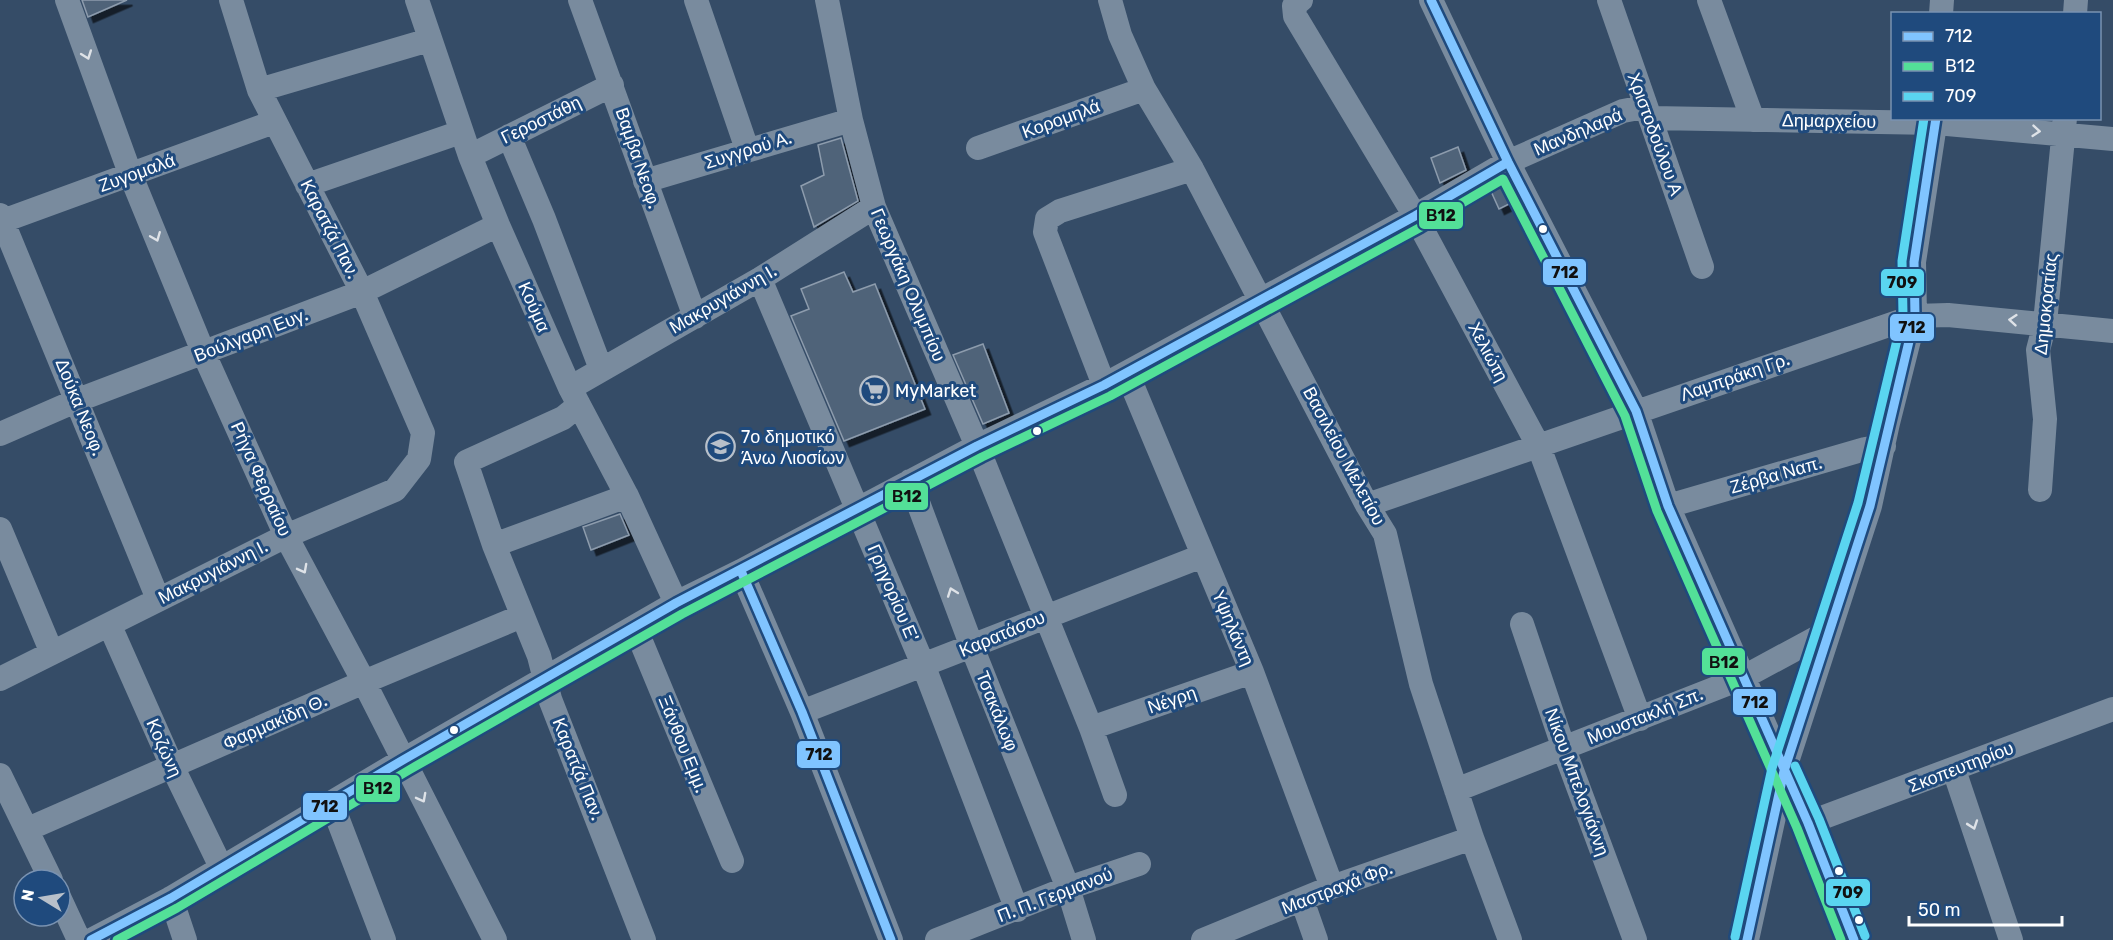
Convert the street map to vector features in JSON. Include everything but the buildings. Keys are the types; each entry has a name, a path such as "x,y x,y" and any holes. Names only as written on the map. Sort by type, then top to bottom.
{"street":[{"name":"Ρήγα Φερραίου","path":"67,0 131,176 204,354 286,536 364,682 495,940"},
{"name":"Καρατζά Παν.","path":"231,0 260,90 274,122 362,292 423,433 419,459"},
{"name":"Κούμα","path":"417,0 461,132 498,225 575,397 627,496 676,603"},
{"name":"Βαμβα Νεοφ.","path":"580,0 695,317"},
{"path":"696,0 747,149"},
{"name":"Γεωργάκη Ολυμπίου","path":"827,0 851,120 874,207 977,446 1091,728 1115,795"},
{"name":"Βασιλείου Μελετίου","path":"1110,0 1120,35 1144,89 1192,169 1367,505 1385,534 1421,684 1472,838 1510,940"},
{"path":"1431,0 1508,162 1636,411 1668,506 1808,823 1854,940"},
{"name":"Χριστοδούλου Α","path":"1609,0 1702,267"},
{"path":"1709,0 1753,120"},
{"name":"Χελιώτη","path":"1298,3 1295,16 1415,216 1539,447 1640,719"},
{"path":"260,90 429,40"},
{"name":"Γεροστάθη","path":"470,156 612,85"},
{"name":"Κορομηλά","path":"978,148 1144,89"},
{"name":"Μανδηλαρά","path":"91,940 222,869 403,760 676,603 741,572 977,446 1127,373 1415,216 1508,162 1623,111 1648,113"},
{"name":"Δημαρχείου","path":"1648,113 1753,120 1936,121 2065,126 2113,139"},
{"name":"Συγγρού Α.","path":"645,181 851,120"},
{"path":"1747,940 1784,771 1870,506 1916,316 1914,261 1936,121"},
{"name":"Ζυγομαλά","path":"1,220 131,176 274,122"},
{"name":"Δημοκρατίας","path":"2040,490 2045,419 2038,350 2044,323 2065,126"},
{"path":"307,185 461,132"},
{"path":"509,136 544,219 601,369"},
{"path":"1104,385 1045,232 1047,219 1060,211 1192,169"},
{"name":"Μακρυγιάννη Ι.","path":"466,462 563,418 575,397 601,369 760,279 874,207"},
{"name":"Δούκα Νεοφ.","path":"1,220 78,400 158,599"},
{"name":"Βούλγαρη Ευγ.","path":"0,434 78,400 362,292 498,225"},
{"name":"Γρηγορίου Ε'","path":"760,279 924,667 1017,910"},
{"name":"Λαμπράκη Γρ.","path":"1367,505 1916,316 1948,315 2113,331"},
{"name":"Υψηλάντη","path":"1127,373 1252,672 1332,887"},
{"name":"Ζέρβα Ναπ.","path":"1668,506 1865,449 1884,446"},
{"name":"Μακρυγιάννη Ι.","path":"0,679 286,536 394,490 419,459"},
{"name":"Καρατζά Παν.","path":"466,462 494,545 539,656 550,699 644,940"},
{"name":"Τσακάλωφ","path":"910,481 972,647 1068,888 1084,940"},
{"path":"494,545 627,496"},
{"path":"0,529 52,653"},
{"name":"Καρατάσου","path":"802,712 924,667 1046,616 1202,556"},
{"path":"741,572 802,712 891,940"},
{"name":"Φαρμακίδη Θ.","path":"28,830 364,682 522,616"},
{"name":"Νίκου Μπελογιάννη","path":"1522,624 1564,748 1635,940"},
{"name":"Κοζώνη","path":"110,626 173,768 222,869"},
{"name":"Ξάνθου Εμμ.","path":"635,627 732,861"},
{"name":"Μουστακλή Σπ.","path":"1456,790 1742,678 1829,631"},
{"name":"Νέγρη","path":"1091,728 1252,672"},
{"name":"Σκοπευτηρίου","path":"1808,823 2113,709"},
{"path":"1954,770 2011,940"},
{"path":"0,775 45,868"},
{"path":"332,804 384,940"},
{"name":"Μαστραχά Φρ.","path":"1203,940 1332,887 1472,838"},
{"name":"Π. Π. Γερμανού","path":"937,940 1068,888 1139,864"},
{"path":"171,898 185,940"},
{"path":"1302,900 1316,940"},
{"path":"72,925 79,940"}],"transit line":[{"name":"712","path":"1431,0 1508,162 1636,411 1668,506 1808,823 1854,940"},
{"name":"709","path":"1735,937 1772,768 1858,503 1903,315 1902,261 1924,120"},
{"name":"712","path":"1747,940 1784,771 1870,506 1915,316 1914,262 1936,120"},
{"name":"712","path":"91,940 171,898 403,760 676,603 977,446 1104,385 1415,216 1508,162"},
{"name":"Β12","path":"117,940 177,908 409,770 682,614 982,457 1110,396 1421,227 1503,179 1625,416 1657,511 1797,828 1841,940"},
{"name":"712","path":"741,571 802,712 891,940"},
{"name":"709","path":"1795,766 1819,819 1865,936"}],"place":[{"name":"MyMarket","path":"874,391"},
{"name":"7ο δημοτικό Άνω Λιοσίων","path":"720,447"}]}
